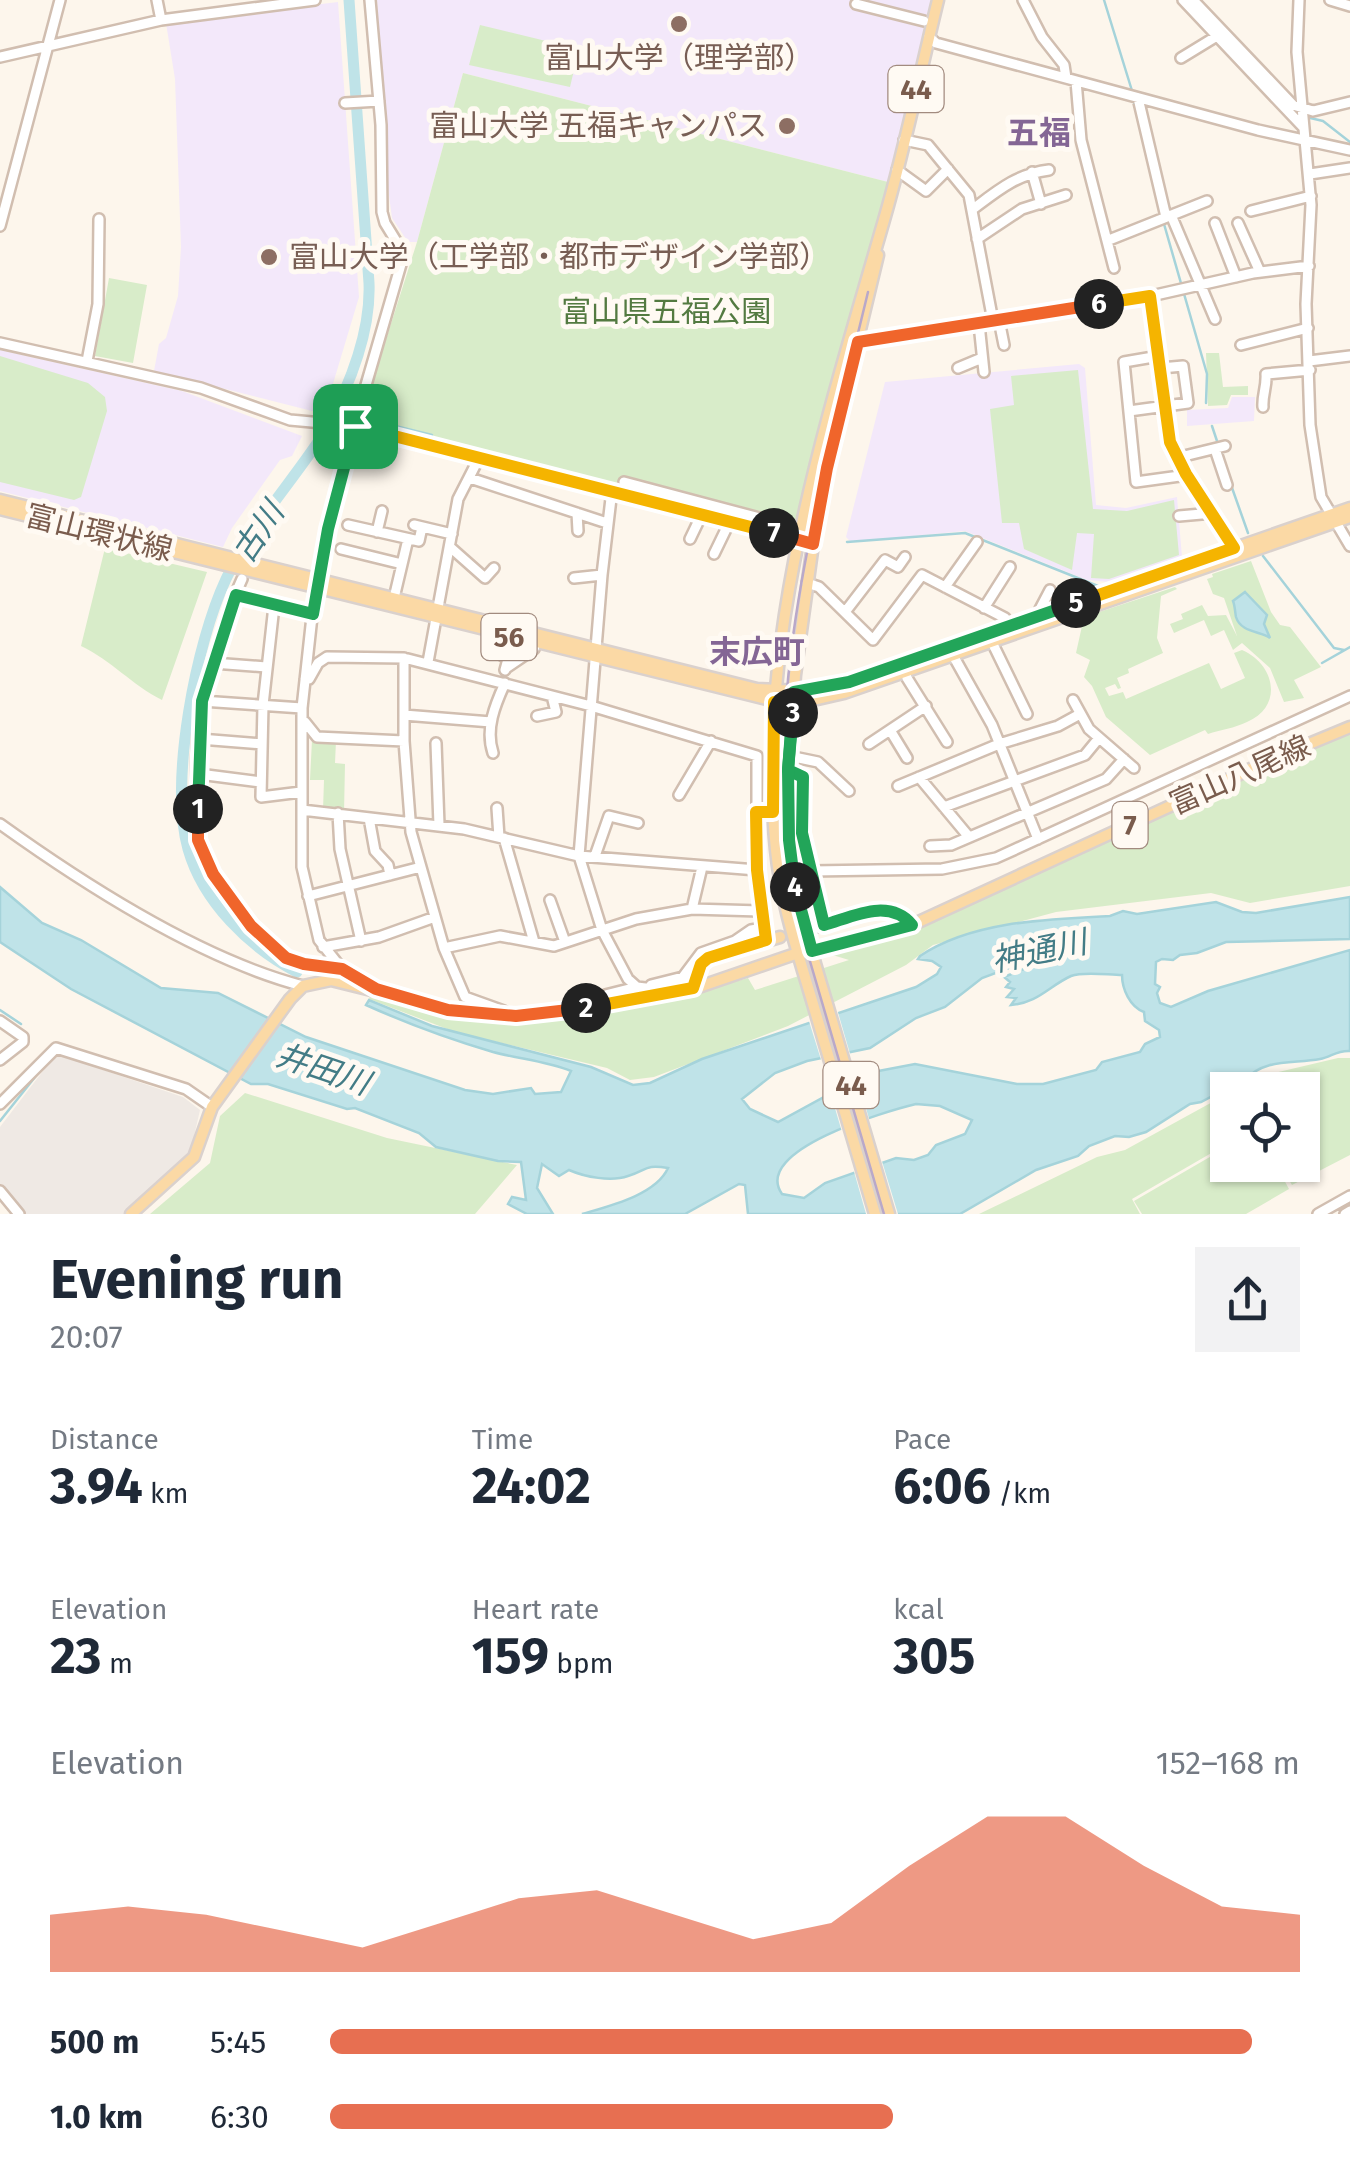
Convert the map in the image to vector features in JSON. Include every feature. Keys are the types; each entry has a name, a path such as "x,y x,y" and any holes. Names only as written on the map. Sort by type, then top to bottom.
{"main road":[{"name":"44","path":"889,1214 795,885 789,840 788,770 807,582 827,468 938,0"},
{"name":"44","path":"875,1214 781,888 773,812 774,697 798,534 883,224"},
{"name":"富山環状線","path":"0,500 222,560 245,570 394,598 536,643 595,653"},
{"name":"富山環状線","path":"0,508 222,560"},
{"name":"富山環状線","path":"316,584 774,697 794,697 844,693 904,668 1332,518 1350,508"},
{"name":"富山環状線","path":"1332,518 1350,517"},
{"name":"富山環状線","path":"1011,631 1041,616 1236,553"},
{"name":"富山八尾線","path":"812,953 912,925 1350,726"},
{"path":"819,926 887,909 900,913 912,925"},
{"path":"693,988 701,964 708,958 765,934 780,937"},
{"path":"131,1214 194,1157 212,1107 304,986 331,980 448,1010 516,1016 599,1007 678,992 799,956"}],"street":[{"path":"0,226 4,198 60,0"},
{"path":"157,0 161,20"},
{"path":"0,56 161,20 315,0"},
{"path":"370,0 382,212 404,254 352,426 316,584 302,714 301,792 302,866 323,947 342,969 376,989"},
{"path":"1023,0 1071,79 1081,140 1114,268"},
{"path":"1183,0 1302,117"},
{"path":"1193,0 1302,117"},
{"path":"1299,0 1297,52 1311,196 1310,425 1321,496 1350,546"},
{"path":"1330,0 1350,6"},
{"path":"856,4 924,21"},
{"path":"1180,58 1217,36"},
{"path":"929,37 936,43 1138,98 1304,142 1350,150"},
{"path":"1138,98 1169,216 1216,319"},
{"path":"349,103 377,101"},
{"path":"1302,117 1350,102"},
{"path":"904,140 928,145 969,195 976,239 1004,346"},
{"path":"1310,174 1350,168"},
{"path":"896,174 926,191 948,169"},
{"path":"973,209 1008,182 1048,170"},
{"path":"1032,172 1041,204"},
{"path":"976,239 1022,209 1066,195"},
{"path":"1251,210 1311,196"},
{"path":"1109,240 1207,200"},
{"path":"87,361 98,304 100,219"},
{"path":"1216,223 1236,277"},
{"path":"1238,223 1260,272"},
{"path":"858,342 1150,296 1260,272 1310,266"},
{"path":"1150,296 1170,442 1176,458 1236,553"},
{"path":"979,324 984,372"},
{"path":"1241,345 1308,328"},
{"path":"0,343 201,388 290,420 352,426 730,521 798,534"},
{"path":"1262,407 1267,391 1266,374 1350,356"},
{"path":"958,368 982,358"},
{"path":"1130,411 1188,403 1183,366 1124,362 1136,482 1186,474"},
{"path":"1176,458 1220,447 1227,484"},
{"path":"428,662 458,500 478,458"},
{"path":"470,478 607,523"},
{"path":"624,482 798,534 813,544"},
{"path":"612,490 579,856 602,930 620,967 640,988 678,992"},
{"path":"377,532 382,511"},
{"path":"577,513 578,531"},
{"path":"690,539 702,514"},
{"path":"1179,516 1213,514"},
{"path":"714,554 730,521"},
{"path":"348,525 418,542 418,526 452,534"},
{"path":"394,598 408,539"},
{"path":"946,588 977,542"},
{"path":"450,547 485,578 494,568"},
{"path":"341,549 402,564"},
{"path":"845,612 885,560 898,567 905,557"},
{"path":"984,608 1010,567"},
{"path":"245,570 202,701 197,832 204,858 266,942 286,958 342,969"},
{"path":"574,578 602,575"},
{"path":"807,582 820,587 873,640 922,575 1005,618 1011,631"},
{"path":"1041,616 1040,609 1050,590"},
{"path":"236,595 313,614"},
{"path":"274,606 263,706 262,796 301,792"},
{"path":"989,638 1027,714"},
{"path":"506,668 534,649 536,643"},
{"path":"493,753 491,722 508,659 496,652"},
{"path":"951,652 999,744 1038,839"},
{"path":"305,679 310,680 318,663 327,657 428,662 757,756 757,870 765,934 751,930 735,942 702,953 683,978 605,995"},
{"path":"404,658 410,822 444,948 469,1001 516,1016"},
{"path":"213,662 266,667"},
{"path":"904,668 947,742"},
{"path":"537,716 556,712 552,696"},
{"path":"811,871 963,867 996,858 1350,696"},
{"path":"1073,700 1099,738 1134,768"},
{"path":"202,701 302,714 317,737 404,740"},
{"path":"869,744 926,706"},
{"path":"898,786 999,744 1058,726 1080,714"},
{"path":"404,716 491,722"},
{"path":"890,730 907,758"},
{"path":"944,807 1086,754 1099,738"},
{"path":"200,740 262,744"},
{"path":"679,795 711,742"},
{"path":"436,743 438,825"},
{"path":"789,756 818,762 849,791"},
{"path":"930,846 951,845 1106,779 1124,759"},
{"path":"788,770 803,777 802,833 819,926"},
{"path":"199,774 260,782"},
{"path":"920,777 969,838"},
{"path":"497,808 501,838 534,942"},
{"path":"302,810 438,825 579,856 757,870"},
{"path":"756,812 773,812"},
{"path":"338,813 340,849 361,941"},
{"path":"595,856 609,816 638,823"},
{"path":"369,818 375,851 388,865 390,875"},
{"path":"0,824 72,873 189,939 267,977 304,986"},
{"path":"308,896 420,867"},
{"path":"692,909 702,867"},
{"path":"550,900 566,942"},
{"path":"444,948 500,936 554,946 636,919 692,909 760,911"},
{"path":"323,947 361,941 435,916"},
{"path":"0,1021 23,1038 0,1060"},
{"path":"0,1104 56,1048 186,1089 212,1107"},
{"path":"0,1191 17,1214"},
{"path":"1318,1214 1350,1196"}],"shaded area":[{"name":"富山大学 五福キャンパス","path":"377,0 932,0 888,182 463,73 417,242 408,242 392,218 387,181"},
{"name":"富山大学 五福キャンパス","path":"338,2 359,297 326,407 316,412 154,371 159,344 166,338 178,296 181,247 175,79 166,23"},
{"path":"0,350 182,391 302,436 292,456 280,460 223,547 0,491"},
{"path":"1079,364 1085,368 1096,505 1126,508 1177,497 1182,557 1109,582 1087,580 965,531 851,542 846,537 885,382"},
{"path":"1232,397 1255,397 1254,421 1187,426 1187,410 1228,408"},
{"path":"56,1054 183,1097 200,1110 190,1154 183,1166 125,1214 23,1214 0,1185 0,1127"}],"green space":[{"path":"480,25 579,49 570,87 469,65"},
{"name":"富山県五福公園","path":"463,73 888,182 844,362 794,535 362,415 417,242"},
{"path":"109,278 147,285 133,363 95,356"},
{"path":"1206,353 1219,353 1223,387 1248,386 1248,395 1231,395 1227,405 1208,406"},
{"path":"0,356 88,383 105,397 107,411 81,497 74,500 0,482"},
{"path":"1078,370 1093,509 1127,511 1174,500 1179,555 1109,579 1091,578 1094,534 1077,533 1072,570 1024,549 1019,523 1002,523 990,409 1014,405 1011,376"},
{"path":"105,548 207,572 162,700 81,646"},
{"path":"1251,561 1271,612 1280,625 1290,627 1321,667 1294,680 1304,698 1284,702 1270,668 1242,643 1233,650 1224,630 1211,636 1204,620 1174,633 1170,624 1202,605 1208,616 1226,615 1237,636 1224,598 1213,594 1207,579"},
{"path":"1175,587 1161,596 1157,638 1163,653 1128,669 1129,673 1117,678 1121,688 1115,684 1105,688 1109,696 1123,692 1126,699 1209,663 1221,689 1245,678 1234,653 1242,650 1262,665 1271,685 1270,696 1259,715 1247,722 1208,734 1205,730 1150,755 1106,717 1084,677 1090,660 1076,653 1084,617"},
{"path":"1350,732 1350,886 1250,903 1211,893 1056,912 933,945 906,965 788,1026 654,1077 630,1080 607,1068 455,1032 369,999 371,993 461,1015 529,1018 644,1004 748,978 755,990 849,960 826,953 944,914 1275,761"},
{"path":"312,740 336,741 335,763 345,764 344,813 323,810 324,780 310,780"},
{"path":"1350,1058 1350,1155 1320,1171 1320,1072 1278,1072"},
{"path":"245,1093 387,1138 517,1165 475,1214 150,1214 210,1163 220,1116"},
{"path":"1210,1103 1210,1154 1132,1199 1140,1214 979,1214 1097,1157 1125,1150"},
{"path":"1210,1157 1210,1182 1285,1182 1289,1189 1246,1214 1142,1214 1134,1201"}],"water":[{"path":"1245,592 1267,615 1264,624 1270,638 1247,629 1236,617 1233,601"},
{"path":"0,887 42,923 81,940 161,988 218,993 306,1037 465,1090 493,1094 531,1088 535,1094 561,1092 571,1071 460,1042 366,1005 369,1000 432,1026 591,1067 633,1085 650,1083 702,1059 916,987 941,967 918,959 920,956 963,935 1012,924 1110,916 1123,911 1137,914 1216,902 1256,913 1350,897 1350,939 1226,942 1156,962 1155,984 1160,987 1160,1003 1171,1007 1208,991 1350,950 1350,1051 1280,1063 1255,1072 1210,1072 1210,1097 1190,1104 1146,1132 1115,1136 1089,1146 1078,1156 1036,1170 960,1214 748,1214 745,1185 739,1184 685,1214 582,1214 643,1192 668,1168 650,1167 606,1179 569,1170 559,1176 542,1164 537,1188 553,1214 527,1214 508,1204 512,1197 526,1200 521,1162 498,1161 436,1147 419,1133 355,1108 347,1109 268,1084 251,1084 71,989 0,942","holes":["1044,955 1039,963 1004,977 1010,982 1006,987 1014,989 1007,997 1016,998 1011,1005 1029,1001 1076,975 1122,975 1128,997 1144,1012 1145,1021 1159,1030 1160,1037 1145,1044 1140,1052 1102,1062 1096,1070 1043,1084 1017,1084 915,1064 868,1073 778,1122 750,1109 742,1099 775,1073 807,1061 870,1048 916,1018 945,1007 982,978","916,1104 940,1106 972,1120 965,1134 936,1145 928,1155 914,1160 896,1158 825,1183 804,1198 782,1194 778,1178 786,1162 826,1135"]}],"pier":[{"path":"837,1009 851,1057 822,1063 808,1018"},
{"path":"856,1074 870,1122 842,1132 829,1088"},
{"path":"881,1158 898,1214 866,1214 853,1168"}],"waterway":[{"name":"古川","path":"297,972 246,937 205,887 188,849 182,787 189,712 215,606 248,541 324,433 362,341 369,283 349,0"},
{"path":"1104,0 1133,94"},
{"path":"1134,102 1160,211"},
{"path":"1306,117 1323,121 1350,142"},
{"path":"1164,224 1207,374 1206,403"},
{"name":"古川","path":"337,409 344,411"},
{"path":"367,419 432,435 430,440 792,532"},
{"path":"1212,426 1218,444"},
{"path":"1221,452 1226,468"},
{"path":"1231,485 1248,533"},
{"path":"847,542 965,533 1098,586"},
{"path":"1263,556 1334,648 1344,650"},
{"path":"1322,663 1350,647"},
{"path":"0,1010 21,1024"},
{"path":"0,1121 43,1067"}],"tram line":[{"path":"868,292 811,530 787,691 783,772 788,853 802,934 884,1214"}],"place":[{"name":"富山大学（理学部）","path":"679,24"},
{"name":"富山大学 五福キャンパス","path":"787,126"},
{"name":"富山大学（工学部・都市デザイン学部）","path":"269,257"}],"district":[{"name":"五福","path":"1039,133"},
{"name":"末広町","path":"757,652"}],"route":[{"path":"355,426 328,529 313,614 236,595 202,701 197,832 213,874 251,926 276,951 304,964 342,969 376,989 448,1010 516,1016 599,1007 693,988 701,964 708,958 766,940 760,911 756,812 773,812 774,702 794,702 789,754 788,770 803,777 802,833 824,925 887,909 900,913 912,925 812,951 795,885 789,840 788,770 793,717 794,702 794,692 849,682 1234,548 1176,458 1170,442 1150,296 858,342 813,544 355,426"}],"water label":[{"name":"神通川","path":"1039,951"},
{"name":"井田川","path":"323,1069"}]}
